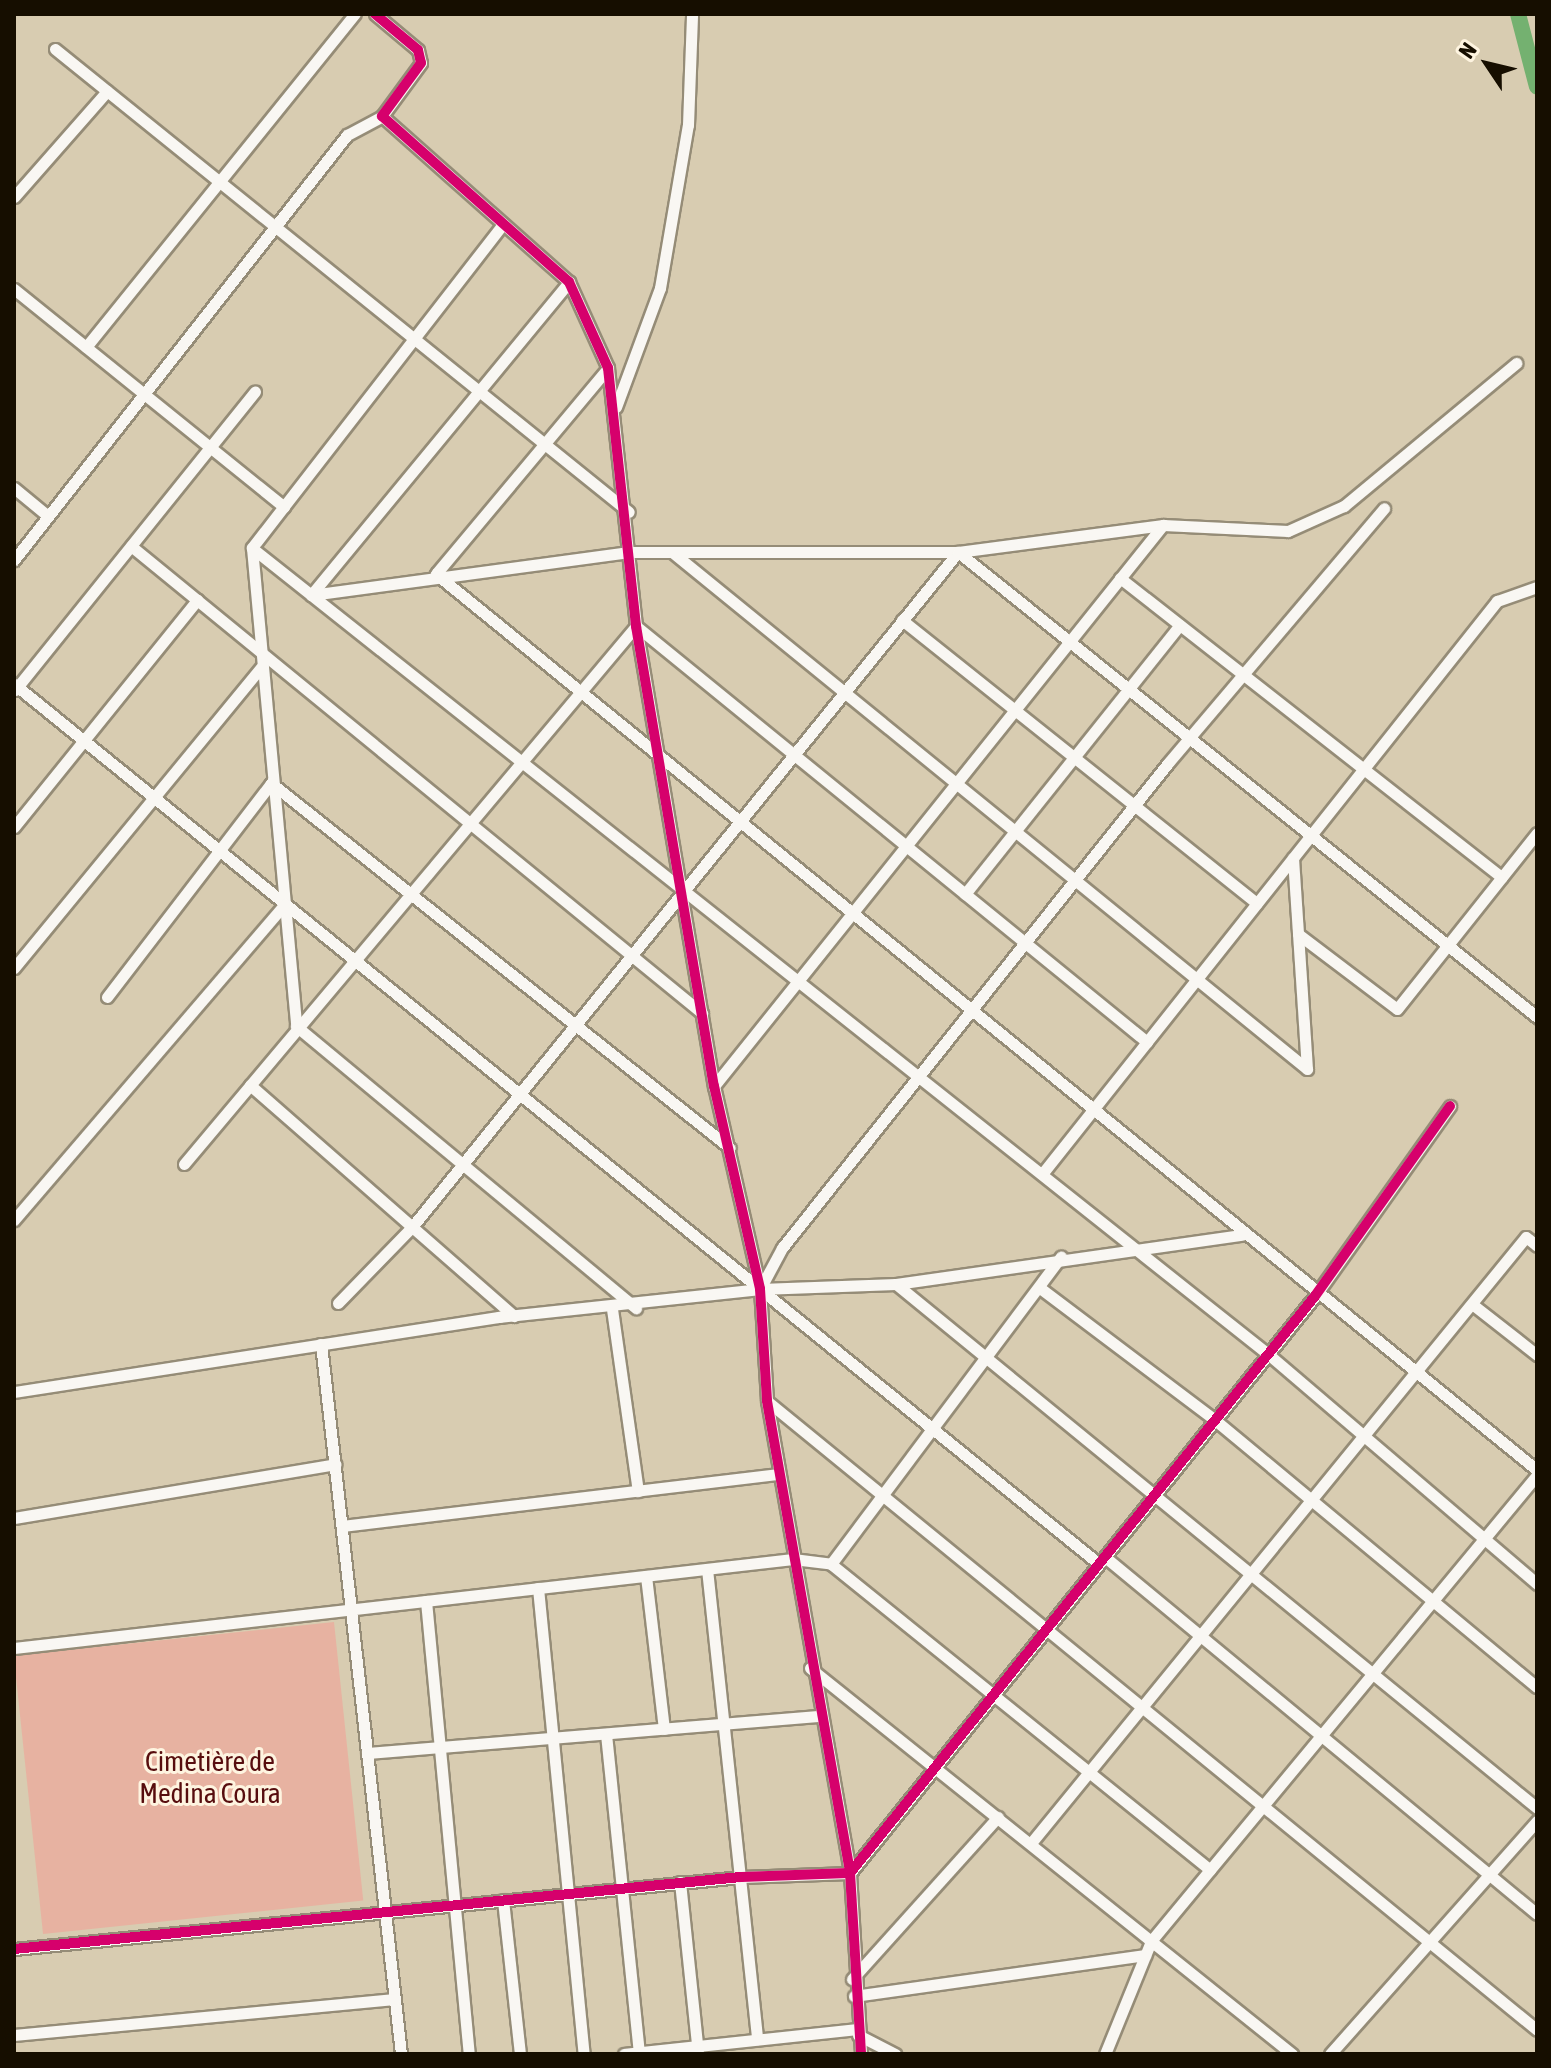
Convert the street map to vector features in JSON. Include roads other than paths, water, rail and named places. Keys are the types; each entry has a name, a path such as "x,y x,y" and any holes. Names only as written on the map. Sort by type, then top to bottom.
{"street":[{"path":"86,347 355,14"},
{"path":"14,560 271,227 347,135 382,116 421,63 418,50 375,14"},
{"path":"615,407 660,288 688,125 692,14"},
{"path":"55,49 271,227 629,512"},
{"path":"14,197 107,91"},
{"path":"382,116 569,282 608,368 629,512 636,626 686,887 714,1086 760,1289 767,1401 818,1716 850,1873 852,1979 861,2054"},
{"path":"503,224 252,548 271,783 296,1026 464,1162 636,1308"},
{"path":"311,595 569,282"},
{"path":"14,289 284,507"},
{"path":"311,595 436,574 631,552 958,552 1163,525 1288,531 1344,506 1516,363"},
{"path":"436,574 608,368"},
{"path":"255,392 207,446 131,546 15,687 932,1429 1200,1636 1537,1914"},
{"path":"14,488 48,516"},
{"path":"760,1289 782,1248 1135,803 1384,508"},
{"path":"714,1086 796,979 1163,525"},
{"path":"131,546 468,825 702,1013"},
{"path":"252,548 686,887 796,979 1268,1354 1361,1440 1537,1584"},
{"path":"671,552 1307,1069 1293,858"},
{"path":"338,1303 412,1227 958,552"},
{"path":"958,552 1309,838 1537,1017"},
{"path":"436,574 1093,1110 1315,1296 1417,1372 1537,1472 1434,1602 1151,1941 1105,2054"},
{"path":"1120,578 1502,877"},
{"path":"1042,1174 1497,601 1537,587"},
{"path":"14,827 197,600"},
{"path":"902,620 1017,706 1257,903"},
{"path":"965,894 1180,625"},
{"path":"184,1164 296,1026 636,626"},
{"path":"636,626 1147,1042"},
{"path":"14,968 261,667"},
{"path":"107,997 271,783"},
{"path":"271,783 577,1022 730,1148"},
{"path":"1298,934 1397,1009 1537,833"},
{"path":"14,1220 285,904"},
{"path":"250,1085 514,1316"},
{"path":"14,1949 680,1882 850,1873 1315,1296 1450,1106"},
{"path":"14,1392 514,1316 636,1308 760,1289 896,1284 1061,1257 1242,1235"},
{"path":"1031,1843 1526,1237 1537,1246"},
{"path":"831,1564 1061,1257"},
{"path":"896,1284 1157,1491 1537,1808"},
{"path":"1040,1288 1215,1420 1537,1687"},
{"path":"1472,1304 1537,1355"},
{"path":"612,1309 638,1491"},
{"path":"321,1344 401,2054"},
{"path":"767,1401 1537,2030"},
{"path":"14,1518 335,1464"},
{"path":"342,1526 779,1474"},
{"path":"14,1648 793,1559 831,1564 1086,1774 1210,1870"},
{"path":"707,1569 757,2039"},
{"path":"646,1576 664,1729"},
{"path":"538,1588 584,2054"},
{"path":"426,1601 469,2054"},
{"path":"810,1668 1292,2054"},
{"path":"367,1753 818,1716"},
{"path":"606,1734 639,2053"},
{"path":"852,1979 998,1817"},
{"path":"1330,2054 1537,1821"},
{"path":"680,1882 698,2050"},
{"path":"503,1900 520,2054"},
{"path":"854,1996 1145,1955"},
{"path":"14,2035 394,1999"},
{"path":"624,2054 698,2050 757,2039 857,2032 895,2054"}],"waterway":[{"path":"1518,14 1537,87"}],"park label":[{"name":"Cimetière de Medina Coura","path":"210,1777"}]}
